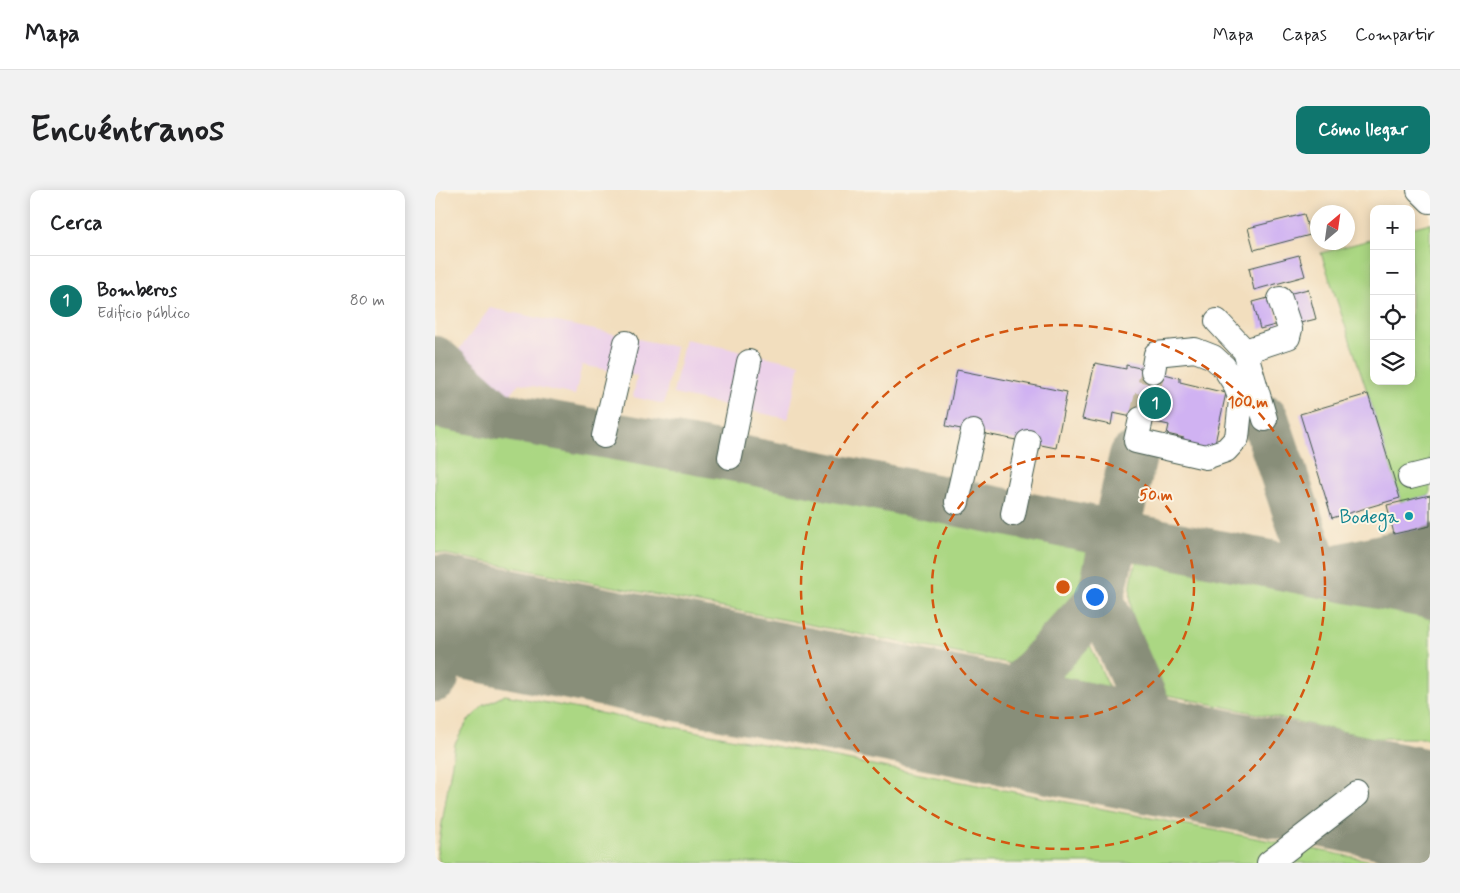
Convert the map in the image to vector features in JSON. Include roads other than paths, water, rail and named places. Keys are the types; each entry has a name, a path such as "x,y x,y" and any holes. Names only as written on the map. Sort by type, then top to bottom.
{"lane":[{"path":"1419,190 1430,201"},
{"path":"1245,351 1288,337 1290,329 1281,299"},
{"path":"1217,321 1245,351 1265,419"},
{"path":"604,436 626,343"},
{"path":"1137,439 1206,457 1226,450 1237,438 1241,400 1235,384 1224,367 1213,357 1195,350 1156,354 1153,371"},
{"path":"731,457 749,362"},
{"path":"957,502 973,432"},
{"path":"1013,514 1028,442"},
{"path":"1269,863 1357,795"}],"tunnel":[{"path":"1141,419 1153,371"}],"place":[{"name":"Bomberos","path":"1155,403"},
{"name":"Bodega","path":"1409,516"}]}
